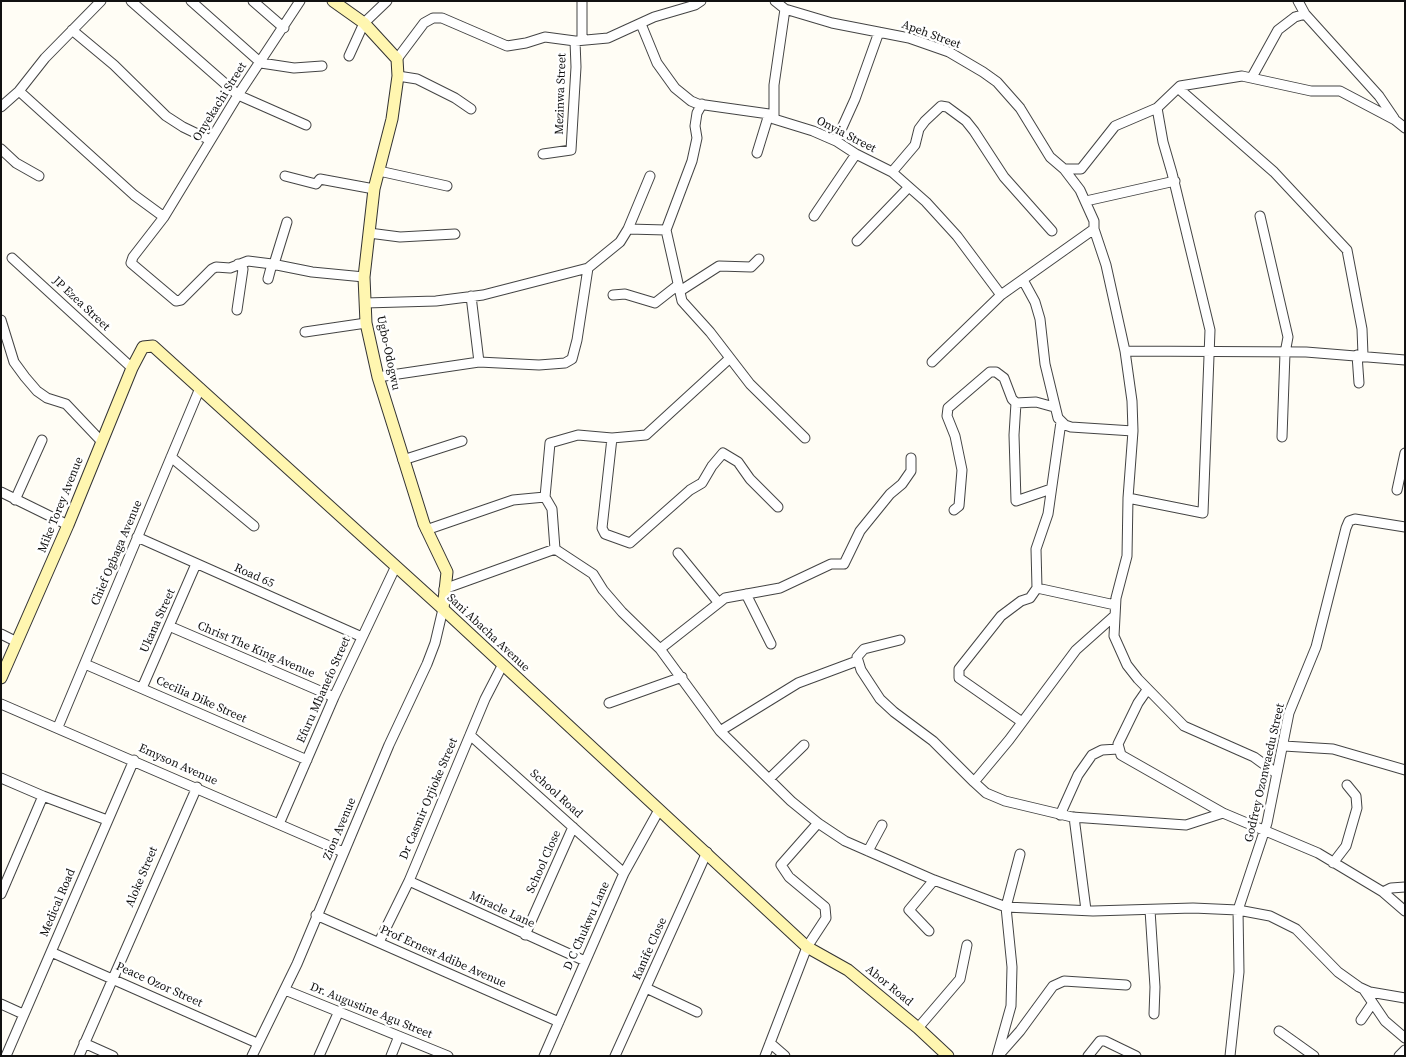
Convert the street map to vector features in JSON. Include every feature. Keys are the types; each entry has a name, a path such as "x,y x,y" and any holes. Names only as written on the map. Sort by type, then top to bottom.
{"street":[{"path":"1,107 19,92 45,58 101,1"},
{"path":"131,1 238,95 306,124"},
{"path":"191,1 260,62 282,68 322,66"},
{"path":"253,1 284,28"},
{"name":"Onyekachi Street","path":"238,264 230,268 216,267 212,269 181,300 171,299 130,263 164,218 238,95 284,28 300,1"},
{"path":"333,1 364,23 397,61 424,23 434,18 442,18 507,46 526,44 545,37 579,40 608,38 654,17 695,6 701,1"},
{"path":"349,56 364,23 387,1"},
{"path":"579,40 582,1"},
{"name":"Apeh Street","path":"775,1 785,9 832,23 909,38 949,52 983,72 997,82 1020,108 1050,157 1064,169 1086,201 1094,221 1094,229 1106,265 1125,351 1132,401 1133,431 1128,498 1127,556 1115,605 1114,636"},
{"path":"1298,1 1305,14 1379,96 1395,120"},
{"path":"757,153 771,117 785,9"},
{"path":"1252,77 1278,30 1295,17 1305,14"},
{"name":"Onyia Street","path":"641,24 657,63 668,80 691,101 771,117 813,131 836,141 856,154 892,172 926,202 957,236 1001,295"},
{"path":"72,30 114,65 166,116 183,127 210,140"},
{"path":"836,141 855,99 879,32"},
{"name":"Mezinwa Street","path":"543,154 571,150 579,40"},
{"name":"Ugbo-Odogwu","path":"397,61 398,76 392,119 374,189 364,277 366,323 378,378 403,460 426,530 447,572 443,609"},
{"path":"398,76 416,79 471,109"},
{"path":"1064,169 1081,169 1115,126 1156,108 1178,88 1242,76 1311,91 1340,91 1395,120 1405,128"},
{"path":"1178,88 1274,172 1347,250 1362,328 1359,383"},
{"path":"19,92 134,195 164,218"},
{"path":"1374,109 1379,96"},
{"path":"702,104 697,113 695,126 697,138 692,161 666,230 679,288 687,308 710,332 729,359 750,384 805,438"},
{"path":"892,172 915,145 919,129 925,121 941,106 947,107 966,121 1004,177 1052,231"},
{"path":"1128,498 1203,513 1210,334 1156,108"},
{"path":"1,149 16,163 39,176"},
{"path":"814,216 856,154"},
{"path":"379,171 446,186"},
{"path":"285,176 316,184 320,179 374,189"},
{"path":"365,303 436,301 483,295 588,268 620,242 628,229 650,176"},
{"path":"1086,201 1174,181"},
{"path":"857,241 908,188"},
{"path":"1260,216 1288,337 1285,353 1282,437"},
{"path":"268,279 287,222"},
{"path":"628,229 666,230"},
{"path":"932,362 1001,295 1094,229"},
{"path":"369,233 400,237 455,234"},
{"name":"JP Ezea Street","path":"12,258 132,368"},
{"path":"613,295 624,294 655,303 719,266 751,267 760,259"},
{"path":"238,264 254,261 312,272 364,277"},
{"path":"237,310 243,269 238,264"},
{"path":"378,378 479,362 539,365 565,363 572,359 577,340 588,268"},
{"path":"1022,722 959,678 959,669 1001,616 1021,601 1030,598 1036,588 1036,549 1048,514 1061,422 1054,407 1045,364 1040,319 1035,302 1023,280"},
{"path":"471,296 479,362"},
{"path":"1,320 14,362 25,377 37,391 48,398 66,404 102,442"},
{"path":"305,332 366,323"},
{"name":"Mike Torey Avenue","path":"1,678 68,525 132,368 143,347 147,345"},
{"name":"Sani Abacha Avenue","path":"147,345 153,346 395,568 443,609 502,666 707,852 807,947"},
{"path":"1125,351 1208,350 1360,355 1405,360"},
{"path":"555,549 552,509 545,498 550,443 578,435 612,438 646,435 729,359"},
{"path":"954,510 959,506 962,470 955,436 947,416 948,408 990,372 996,372 1004,378 1012,399 1016,403 1014,435 1016,501 1051,489"},
{"name":"Chief Ogbaga Avenue","path":"58,727 200,388"},
{"path":"1016,403 1036,402 1054,407"},
{"path":"1061,422 1071,427 1133,431"},
{"path":"612,438 602,528 605,534 630,543 690,490 702,483 712,466 723,453 738,462 750,478 778,507"},
{"path":"15,500 42,440"},
{"path":"403,460 462,440"},
{"path":"1397,490 1405,453"},
{"path":"171,457 254,526"},
{"path":"660,649 725,598 780,588 831,564 844,564 860,531 911,471 912,458"},
{"path":"1,492 68,525"},
{"path":"426,530 513,500 545,498"},
{"name":"Godfrey Ozonwaedu Street","path":"1230,1056 1239,972 1238,910 1270,813 1276,773 1284,746 1289,713 1316,647 1346,528 1349,522 1355,519 1405,526"},
{"name":"Road 65","path":"137,537 362,637"},
{"path":"444,589 555,549"},
{"path":"555,549 593,574 603,590 622,612 660,649 720,731 818,823 845,841 934,880 1006,907 1086,910 1193,908 1238,910 1270,916 1296,928 1338,972 1364,990 1405,998"},
{"path":"678,553 718,602"},
{"name":"Ukana Street","path":"142,688 196,564"},
{"name":"Efuru Mbanefo Street","path":"279,824 334,697 395,568"},
{"path":"1036,588 1115,605"},
{"path":"746,594 771,644"},
{"name":"Zion Avenue","path":"252,1056 285,990 343,852 435,643 443,609"},
{"path":"974,782 1076,650 1092,634 1114,617"},
{"name":"Christ The King Avenue","path":"169,626 334,697"},
{"path":"1092,634 1104,632 1114,636 1127,665 1147,690 1184,726 1254,757 1276,773"},
{"path":"1,634 17,642"},
{"path":"900,640 864,649 858,653 857,661 880,699 933,741 986,793 1005,801 1074,817 1186,825 1223,813"},
{"path":"720,731 798,684 857,661"},
{"name":"Cecilia Dike Street","path":"85,664 307,760"},
{"name":"Dr Casmir Orjioke Street","path":"379,942 409,881 485,699 502,666"},
{"path":"609,703 682,677"},
{"path":"1147,690 1133,712 1118,744 1121,755 1137,767 1158,775 1223,813 1264,833 1310,850 1382,892 1405,911"},
{"name":"Emyson Avenue","path":"1,704 197,787 343,852"},
{"name":"School Road","path":"470,735 624,873"},
{"path":"769,779 804,745"},
{"path":"1284,746 1334,749 1405,770"},
{"path":"1060,815 1078,775 1092,754 1102,750 1118,749"},
{"name":"Medical Road","path":"6,1056 134,760"},
{"path":"1,778 108,820"},
{"path":"1333,863 1346,846 1357,808 1356,796 1347,785"},
{"name":"Aloke Street","path":"79,1056 197,787"},
{"path":"1,894 43,796"},
{"name":"D C Chukwu Lane","path":"544,1056 624,873 659,810"},
{"path":"1074,817 1086,910"},
{"path":"765,1056 807,947 826,918 825,907 789,877 781,865 818,823"},
{"path":"868,851 882,825"},
{"name":"School Close","path":"525,935 573,826"},
{"name":"Kanife Close","path":"615,1056 707,852"},
{"path":"998,1056 1012,998 1012,967 1006,907 1020,854"},
{"path":"928,931 909,910 934,880"},
{"name":"Miracle Lane","path":"409,881 586,961"},
{"path":"1382,892 1391,888 1405,887"},
{"path":"1150,910 1155,987 1154,1014"},
{"name":"Prof Ernest Adibe Avenue","path":"316,915 559,1022"},
{"path":"918,1028 960,978 967,945"},
{"name":"Abor Road","path":"807,947 848,970 918,1028 948,1056"},
{"name":"Peace Ozor Street","path":"51,952 257,1043"},
{"path":"998,1056 1020,1031 1053,986 1064,981 1126,985"},
{"path":"646,988 697,1012"},
{"name":"Dr. Augustine Agu Street","path":"285,990 448,1056"},
{"path":"1364,990 1385,1021 1405,1038"},
{"path":"1,1004 23,1014"},
{"path":"1361,1020 1372,1004"},
{"path":"319,1056 339,1011"},
{"path":"1279,1031 1314,1056"},
{"path":"391,1056 399,1036"},
{"path":"1088,1056 1100,1041 1105,1040 1136,1056"},
{"path":"84,1043 113,1056"},
{"path":"770,1043 785,1056"},
{"path":"1399,1056 1405,1050"}]}
